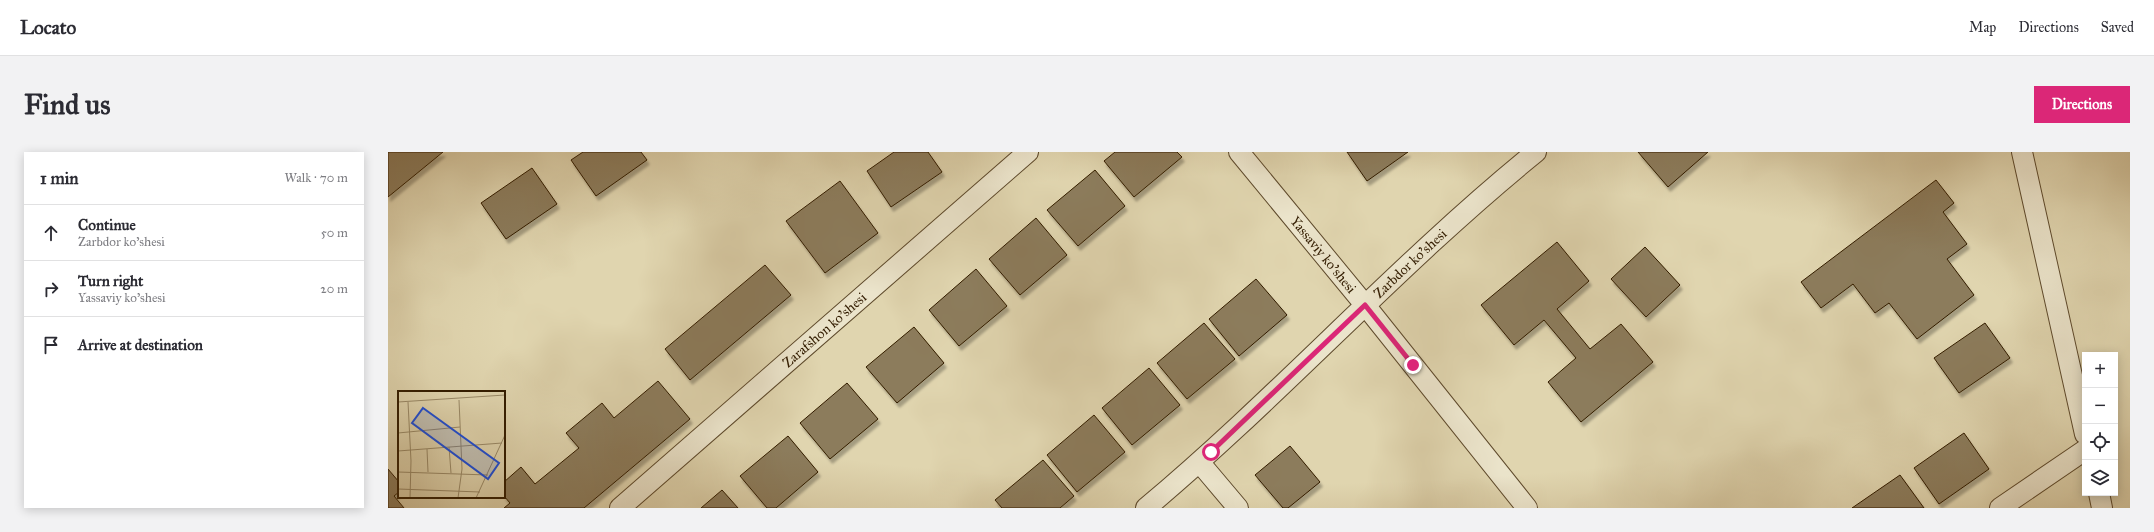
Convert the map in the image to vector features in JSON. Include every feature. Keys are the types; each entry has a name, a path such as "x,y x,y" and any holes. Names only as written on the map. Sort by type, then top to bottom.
{"street":[{"name":"Zarafshon ko'shesi","path":"620,508 1028,152"},
{"name":"Yassaviy ko'shesi","path":"1239,152 1365,305 1527,508"},
{"name":"Zarbdor ko'shesi","path":"1146,508 1200,463 1365,305 1480,198 1536,152"},
{"path":"2022,152 2083,424"},
{"path":"2000,508 2082,452"},
{"path":"1200,463 1238,508"},
{"path":"2100,496 2102,508"}],"building":[{"path":"388,152 443,152 388,197"},
{"path":"583,152 641,152 647,160 596,196 571,160"},
{"path":"894,152 928,152 942,172 891,207 867,171"},
{"path":"1115,152 1177,152 1182,157 1134,197 1104,161"},
{"path":"1347,152 1408,152 1367,181"},
{"path":"1638,152 1708,152 1668,187"},
{"path":"532,168 557,204 506,239 481,203"},
{"path":"1095,170 1125,206 1078,246 1047,210"},
{"path":"1936,180 1954,203 1943,212 1967,244 1947,259 1974,295 1917,339 1889,303 1875,313 1853,284 1821,308 1801,282"},
{"path":"840,181 878,233 825,273 786,221"},
{"path":"1036,218 1067,255 1020,295 989,259"},
{"path":"1557,242 1589,281 1557,309 1590,349 1621,324 1653,362 1581,422 1548,382 1576,358 1544,320 1514,345 1481,305"},
{"path":"1645,247 1680,285 1646,317 1611,279"},
{"path":"765,265 791,295 690,380 665,349"},
{"path":"976,269 1007,306 959,346 929,310"},
{"path":"1256,279 1287,315 1239,356 1209,319"},
{"path":"1204,323 1235,359 1187,399 1157,363"},
{"path":"1985,323 2010,358 1959,393 1934,358"},
{"path":"914,327 944,363 897,403 866,367"},
{"path":"1149,368 1180,405 1132,445 1102,408"},
{"path":"658,381 690,419 584,508 504,508 510,503 505,497 505,481 521,467 535,484 579,448 566,433 602,403 614,418"},
{"path":"847,383 878,419 830,459 800,423"},
{"path":"1094,415 1125,452 1077,492 1047,455"},
{"path":"1964,433 1989,469 1939,504 1914,468"},
{"path":"788,436 818,472 776,508 767,508 740,476"},
{"path":"1290,446 1320,482 1288,508 1283,508 1255,475"},
{"path":"1043,460 1074,496 1060,508 1002,508 995,500"},
{"path":"388,469 398,481 398,493 394,496 404,508 388,508"},
{"path":"1900,475 1924,508 1852,508"},
{"path":"722,490 738,508 701,508"}],"route":[{"path":"1211,452 1365,305 1413,365"}]}
